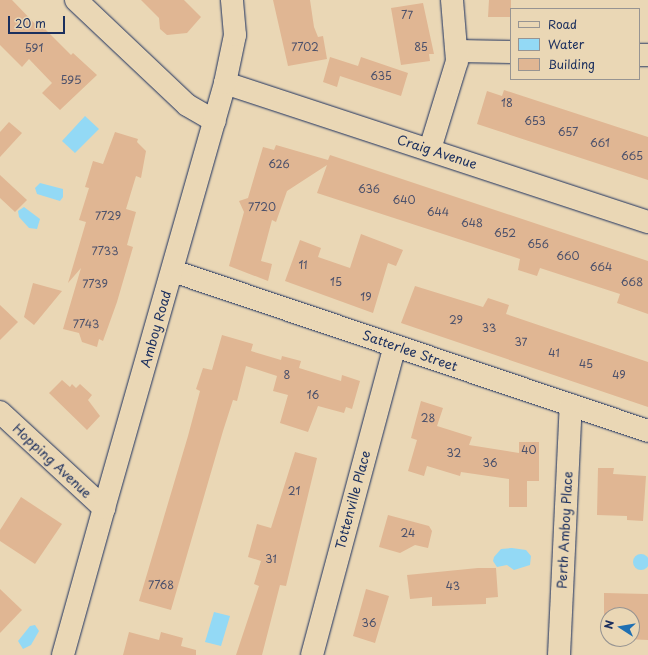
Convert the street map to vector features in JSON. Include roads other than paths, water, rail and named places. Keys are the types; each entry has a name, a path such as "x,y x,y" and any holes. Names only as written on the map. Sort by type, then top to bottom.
{"street":[{"path":"76,0 187,105 215,121"},
{"name":"Amboy Road","path":"63,655 225,83 234,43 232,0"},
{"path":"430,149 458,51 452,0"},
{"path":"458,51 510,52"},
{"name":"Craig Avenue","path":"225,83 430,149 648,222"},
{"name":"Satterlee Street","path":"173,271 648,431"},
{"name":"Tottenville Place","path":"312,655 395,346"},
{"name":"Perth Amboy Place","path":"558,655 571,406"},
{"name":"Hopping Avenue","path":"0,412 104,508"}],"water":[{"path":"85,116 99,129 75,153 62,141"},
{"path":"40,183 63,189 63,197 60,201 37,194 35,188"},
{"path":"24,207 40,219 37,229 29,228 19,217 18,211"},
{"path":"512,548 526,550 531,556 530,565 514,570 507,565 497,567 493,561 494,557 501,549"},
{"path":"641,554 647,556 649,562 647,568 641,570 635,568 633,562 635,556"},
{"path":"214,612 230,616 221,646 205,642"},
{"path":"35,625 39,631 31,645 23,649 18,641 30,626"}]}
